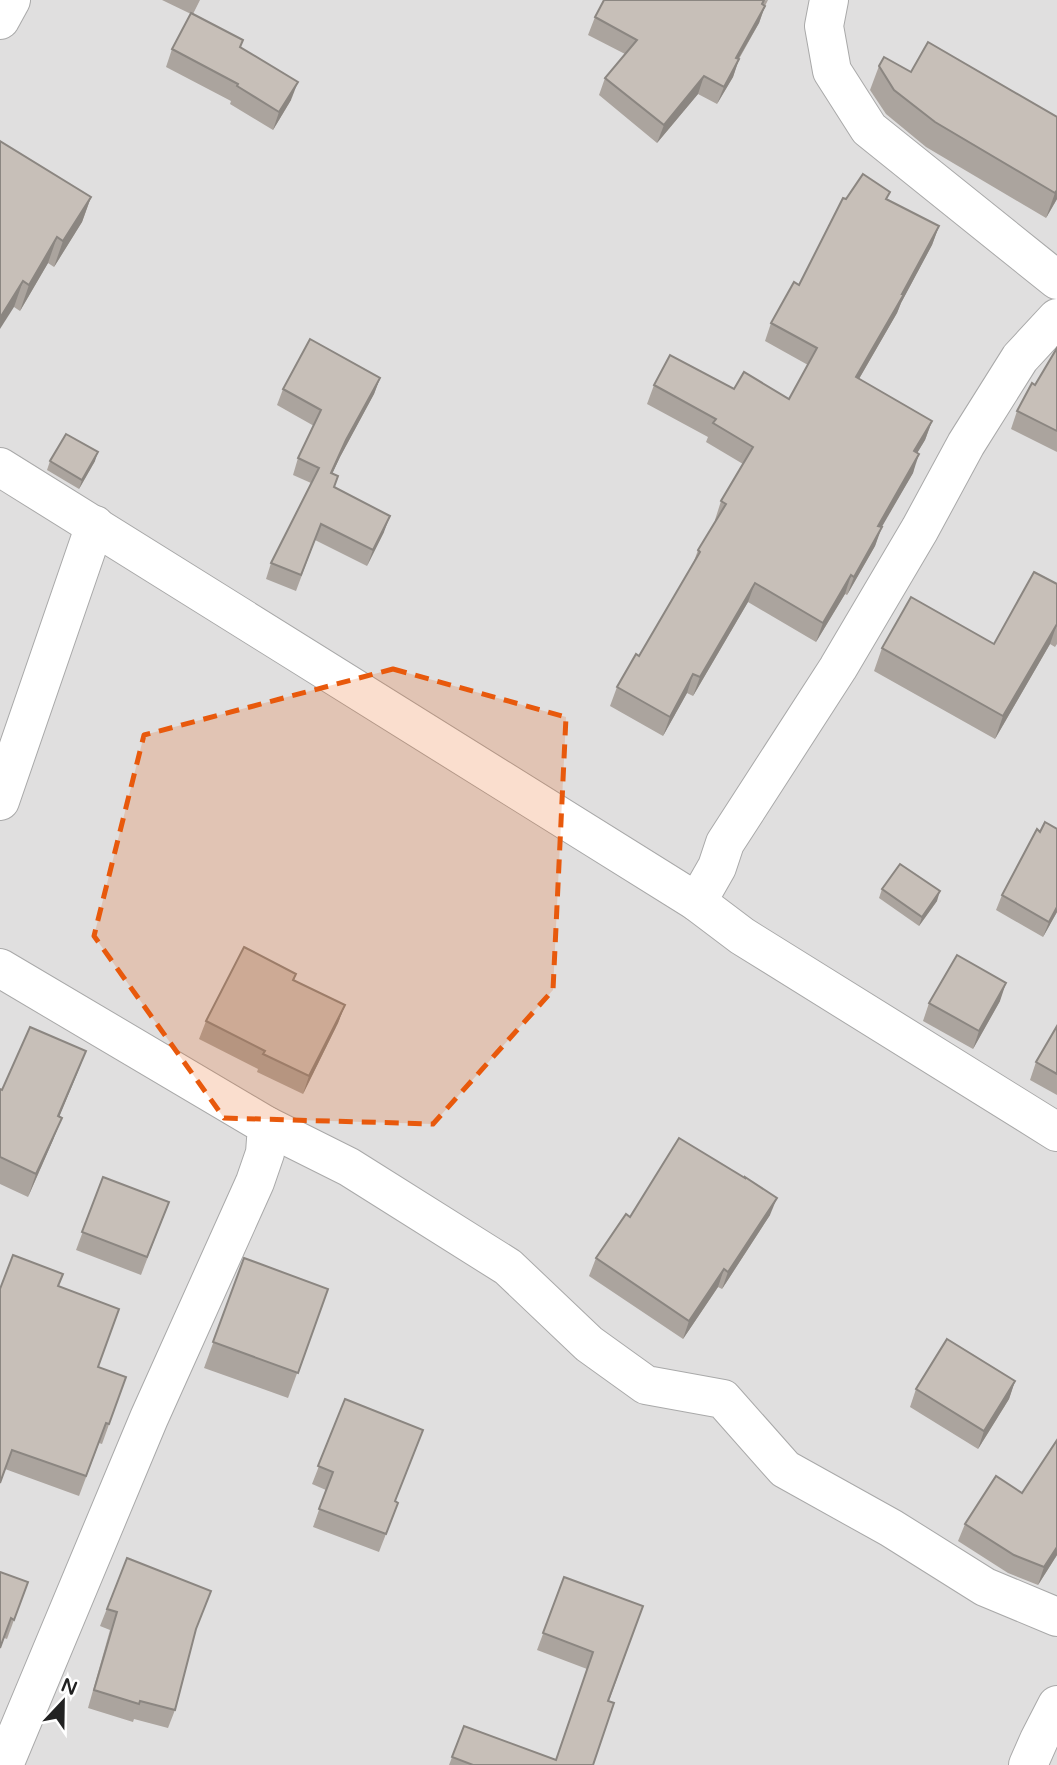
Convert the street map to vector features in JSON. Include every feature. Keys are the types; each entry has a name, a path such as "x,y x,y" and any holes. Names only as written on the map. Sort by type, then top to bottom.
{"street":[{"path":"0,20 11,0"},
{"path":"829,0 824,26 832,71 869,129 1057,280"},
{"path":"697,902 718,867 725,843 838,668 920,529 966,444 1020,358 1057,318"},
{"path":"0,467 697,902 742,936 1057,1132"},
{"path":"0,801 95,525"},
{"path":"0,968 267,1126 349,1167 508,1267 589,1345 646,1385 723,1399 785,1469 891,1528 985,1587 1057,1617"},
{"path":"4,1765 149,1418 255,1182 265,1153 267,1126"},
{"path":"1028,1765 1057,1705"}],"highlighted area":[{"path":"393,669 566,717 553,990 433,1124 224,1118 94,936 144,735"}],"shaded area":[{"path":"0,0 1057,0 1057,1765 0,1765"}],"building":[{"path":"604,0 764,0 762,4 765,6 736,58 739,59 724,87 704,76 664,125 605,78 637,40 595,17"},
{"path":"191,13 243,40 240,47 298,82 279,112 237,86 238,84 172,49"},
{"path":"928,42 1057,117 1055,193 935,122 894,90 879,66 884,57 911,72"},
{"path":"0,141 91,197 63,241 57,237 29,285 23,281 0,318"},
{"path":"863,174 890,192 886,199 939,226 856,377 932,421 914,451 919,454 878,526 882,527 854,577 851,575 823,623 755,583 700,677 693,674 670,717 617,687 636,654 639,656 700,552 698,550 726,504 721,501 753,447 713,423 716,419 654,385 670,355 734,389 744,372 789,399 817,348 771,323 794,282 799,285 843,198 846,199"},
{"path":"310,339 380,378 331,473 338,476 334,487 390,516 373,550 321,524 301,575 271,563 319,468 298,458 321,410 283,389"},
{"path":"1057,348 1057,431 1017,411 1032,383 1035,385"},
{"path":"66,434 98,452 82,480 50,461"},
{"path":"1034,572 1057,584 1057,624 1003,716 882,648 911,597 994,644"},
{"path":"1045,822 1057,829 1057,907 1049,922 1002,895 1037,829 1040,832"},
{"path":"900,864 940,891 922,917 882,889"},
{"path":"244,947 296,974 293,980 345,1005 309,1076 263,1054 265,1051 206,1021"},
{"path":"957,955 1006,983 979,1031 929,1003"},
{"path":"1057,1026 1057,1074 1036,1062"},
{"path":"30,1027 86,1051 58,1116 62,1118 36,1174 0,1157 0,1089 2,1090"},
{"path":"679,1138 777,1198 728,1272 724,1269 689,1321 596,1258 626,1214 630,1217"},
{"path":"103,1177 169,1202 147,1257 82,1232"},
{"path":"13,1255 63,1274 58,1286 119,1309 98,1367 126,1377 86,1476 12,1450 0,1483 0,1289"},
{"path":"244,1258 328,1289 298,1373 213,1342"},
{"path":"947,1339 1015,1381 984,1431 916,1389"},
{"path":"345,1399 423,1430 395,1501 398,1503 386,1534 319,1509 333,1472 318,1466"},
{"path":"1057,1440 1057,1547 1044,1567 1014,1555 965,1524 996,1476 1022,1493"},
{"path":"127,1558 211,1591 196,1629 175,1710 140,1701 139,1704 94,1690 117,1612 107,1609"},
{"path":"0,1572 28,1582 0,1648"},
{"path":"564,1577 643,1606 608,1701 614,1703 593,1765 473,1765 452,1757 464,1726 556,1760 593,1652 543,1633"}]}
